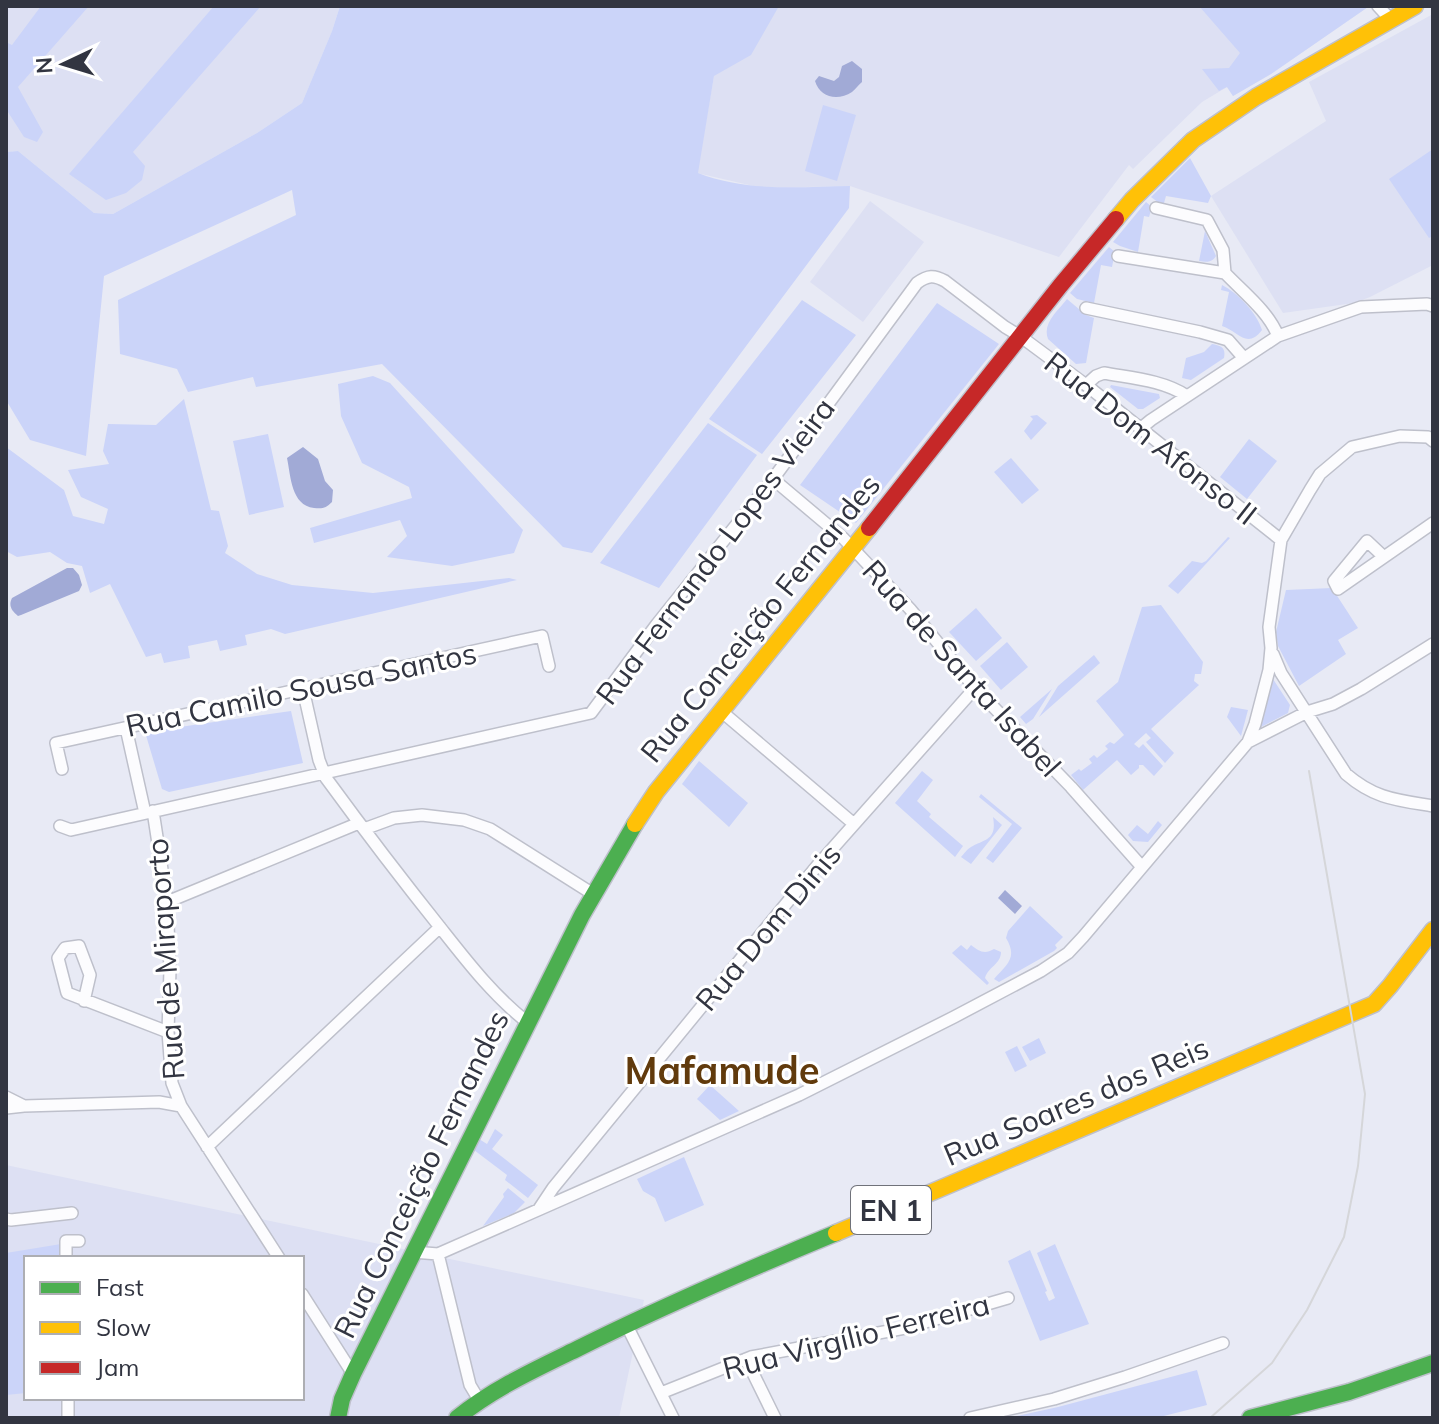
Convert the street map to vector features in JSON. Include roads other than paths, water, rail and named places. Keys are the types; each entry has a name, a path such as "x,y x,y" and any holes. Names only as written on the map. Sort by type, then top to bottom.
{"main road":[{"name":"Rua Conceição Fernandes","path":"338,1418 353,1374 527,1022 593,894 656,792 1124,209 1193,140 1391,13 1415,6"},
{"name":"Rua Soares dos Reis","path":"457,1418 500,1387 626,1324 1374,1004 1433,930"},
{"path":"1250,1418 1349,1392 1433,1363"},
{"path":"1292,1418 1349,1392"}],"street":[{"path":"1378,6 1391,13"},
{"path":"1156,208 1207,220 1223,250 1225,273"},
{"path":"1118,256 1225,273 1265,314 1278,336"},
{"name":"Rua Fernando Lopes Vieira","path":"60,826 71,830 591,713 657,624 773,479 917,283 924,278 936,277 945,281 1020,336"},
{"path":"1140,429 1278,336 1361,307 1433,306"},
{"path":"1086,308 1228,340 1243,357"},
{"name":"Rua Dom Afonso II","path":"1020,336 1281,540"},
{"path":"1086,385 1104,373 1176,388 1187,396"},
{"path":"1248,742 1269,670 1269,627 1281,540 1320,474 1352,447 1400,436 1428,437 1433,441"},
{"name":"Rua de Santa Isabel","path":"773,479 843,538 910,609 975,688 1071,787 1142,867"},
{"path":"1384,557 1367,541 1334,581 1338,589 1433,523"},
{"name":"Rua Camilo Sousa Santos","path":"62,769 56,743 542,636 549,666"},
{"path":"413,1252 438,1254 799,1095 1041,971 1068,953 1083,937 1248,742 1307,712 1333,704 1433,644"},
{"path":"1271,648 1281,673 1346,774 1360,786 1382,797 1433,806"},
{"name":"Rua Dom Dinis","path":"538,1210 854,824 975,688"},
{"path":"303,689 324,774 486,984 527,1022"},
{"path":"721,711 854,824"},
{"name":"Rua de Miraporto","path":"126,728 149,812 167,902 170,970 168,1032 172,1083 181,1106 278,1256"},
{"path":"167,902 362,826 422,815 464,820 490,829 593,894"},
{"path":"207,1147 440,927"},
{"path":"84,1001 90,975 79,946 65,948 58,958 67,993 84,1001 168,1032"},
{"path":"6,1097 24,1106"},
{"path":"6,1108 159,1102 181,1106"},
{"path":"6,1219 72,1213"},
{"path":"66,1256 66,1241 79,1241"},
{"path":"438,1254 470,1385 479,1400"},
{"path":"304,1297 353,1374"},
{"name":"Rua Virgílio Ferreira","path":"661,1393 746,1359 905,1328 1008,1298"},
{"path":"626,1324 673,1418"},
{"path":"970,1418 1054,1399 1223,1343"},
{"path":"746,1359 775,1418"}],"tram line":[{"path":"1210,1418 1272,1363 1307,1310 1344,1237 1358,1166 1365,1094 1309,771"}],"district":[{"name":"Mafamude","path":"722,1070"}]}
